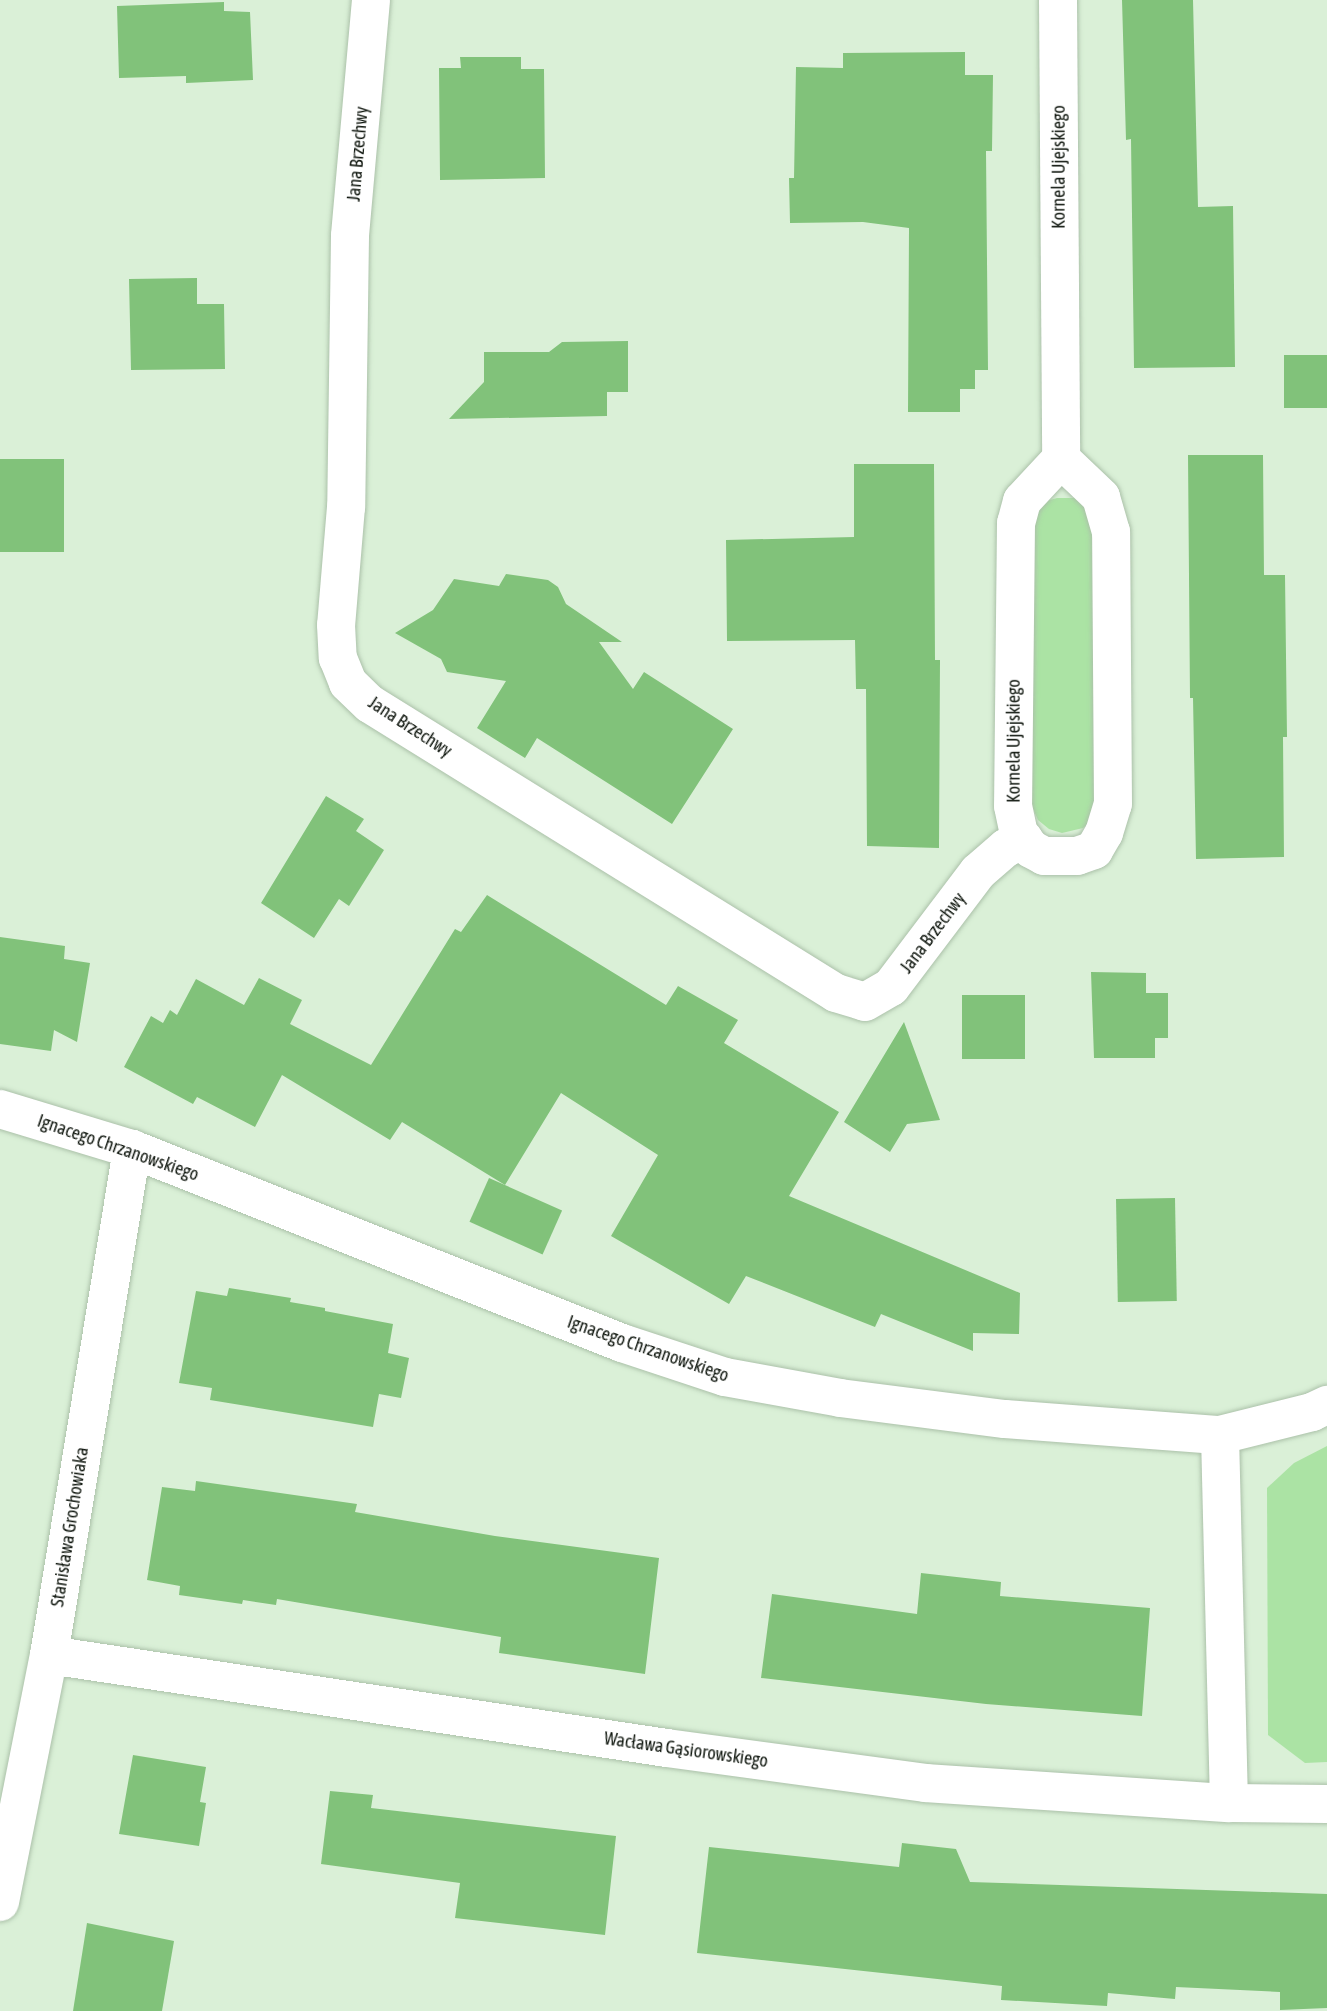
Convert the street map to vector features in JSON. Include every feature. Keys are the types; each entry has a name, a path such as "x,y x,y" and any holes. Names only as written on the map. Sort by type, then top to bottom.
{"street":[{"name":"Jana Brzechwy","path":"371,0 350,236 346,507 336,625 338,658 348,683 370,704 825,986 865,1002 891,987 978,872 1006,848 1024,839"},
{"name":"Kornela Ujejskiego","path":"1024,839 1019,834 1013,806 1016,523 1022,501 1061,459 1058,0"},
{"path":"1024,839 1031,849 1044,856 1077,856 1094,850 1104,833 1113,804 1111,532 1101,497 1061,459"},
{"name":"Ignacego Chrzanowskiego","path":"0,1109 132,1149 622,1343 725,1377 840,1398 1006,1419 1220,1434 1312,1412 1327,1405"},
{"name":"Stanisława Grochowiaka","path":"0,1902 49,1655 132,1149"},
{"path":"1220,1434 1229,1803"},
{"name":"Wacława Gąsiorowskiego","path":"49,1655 667,1748 925,1783 1229,1803 1327,1804"}],"green space":[{"path":"1057,498 1075,498 1097,521 1101,801 1090,822 1083,828 1062,833 1049,829 1038,820 1031,804 1029,522 1043,502"},
{"path":"1327,1446 1327,1762 1305,1763 1268,1735 1267,1488 1294,1463"}],"building":[{"path":"1122,0 1193,0 1198,207 1233,206 1235,367 1134,368 1131,139 1126,140"},
{"path":"224,2 224,11 250,12 253,80 186,83 186,76 119,78 117,6"},
{"path":"965,52 965,75 993,75 992,151 986,151 988,370 975,370 975,389 960,389 960,412 908,412 909,228 863,222 790,223 789,178 794,178 796,67 843,68 843,53"},
{"path":"460,57 521,57 521,69 544,69 545,178 440,180 439,68 461,68"},
{"path":"197,278 197,304 224,304 225,369 131,370 129,279"},
{"path":"628,341 628,392 607,392 607,416 449,419 484,382 484,352 549,352 562,342"},
{"path":"1284,355 1327,355 1327,408 1284,408"},
{"path":"1188,455 1263,455 1264,575 1285,575 1287,737 1283,737 1284,857 1196,859 1193,698 1190,698"},
{"path":"0,459 64,459 64,552 0,552"},
{"path":"854,464 934,464 935,660 940,660 939,848 867,846 866,689 856,689 855,640 727,641 726,540 854,537"},
{"path":"506,574 548,580 558,587 566,604 622,642 599,642 633,689 644,672 733,729 672,824 537,738 525,758 477,728 506,681 447,672 441,659 395,633 433,610 454,579 499,586"},
{"path":"326,796 364,819 356,831 384,850 349,906 339,899 314,938 261,903"},
{"path":"487,895 666,1005 678,986 738,1020 724,1043 839,1112 789,1196 1020,1293 1019,1334 973,1333 973,1351 881,1314 875,1327 746,1276 729,1304 611,1236 658,1155 561,1093 505,1185 402,1122 390,1140 282,1075 255,1127 197,1097 193,1104 124,1067 151,1016 163,1023 170,1010 177,1015 196,979 244,1005 259,978 302,1000 290,1024 371,1065 455,929 461,932"},
{"path":"0,937 65,946 64,959 90,963 77,1042 54,1030 51,1051 0,1044"},
{"path":"1091,972 1146,973 1146,993 1168,993 1168,1038 1155,1038 1155,1058 1094,1058"},
{"path":"962,995 1025,995 1025,1059 962,1059"},
{"path":"904,1022 940,1120 907,1124 890,1152 844,1122"},
{"path":"489,1178 562,1211 543,1254 469,1222"},
{"path":"1175,1198 1177,1301 1118,1302 1116,1199"},
{"path":"229,1288 291,1298 290,1302 325,1308 325,1311 393,1324 388,1353 409,1358 401,1398 379,1394 373,1427 210,1400 212,1388 179,1383 196,1291 227,1296"},
{"path":"196,1481 357,1504 355,1512 495,1536 659,1558 645,1674 499,1653 501,1637 277,1599 276,1605 243,1600 242,1604 179,1595 180,1586 147,1580 162,1487 195,1491"},
{"path":"921,1573 1001,1582 1000,1596 1150,1608 1142,1716 986,1704 761,1678 772,1594 917,1614"},
{"path":"133,1755 206,1767 200,1802 206,1803 199,1846 119,1834"},
{"path":"330,1791 373,1795 371,1808 616,1836 605,1935 455,1918 460,1883 321,1864"},
{"path":"902,1843 956,1849 970,1882 1327,1894 1327,2008 1280,2010 1280,1992 1176,1987 1175,1999 1108,1993 1107,2006 1001,2000 1002,1986 697,1953 709,1847 899,1867"},
{"path":"87,1923 174,1941 162,2011 73,2011"}]}
